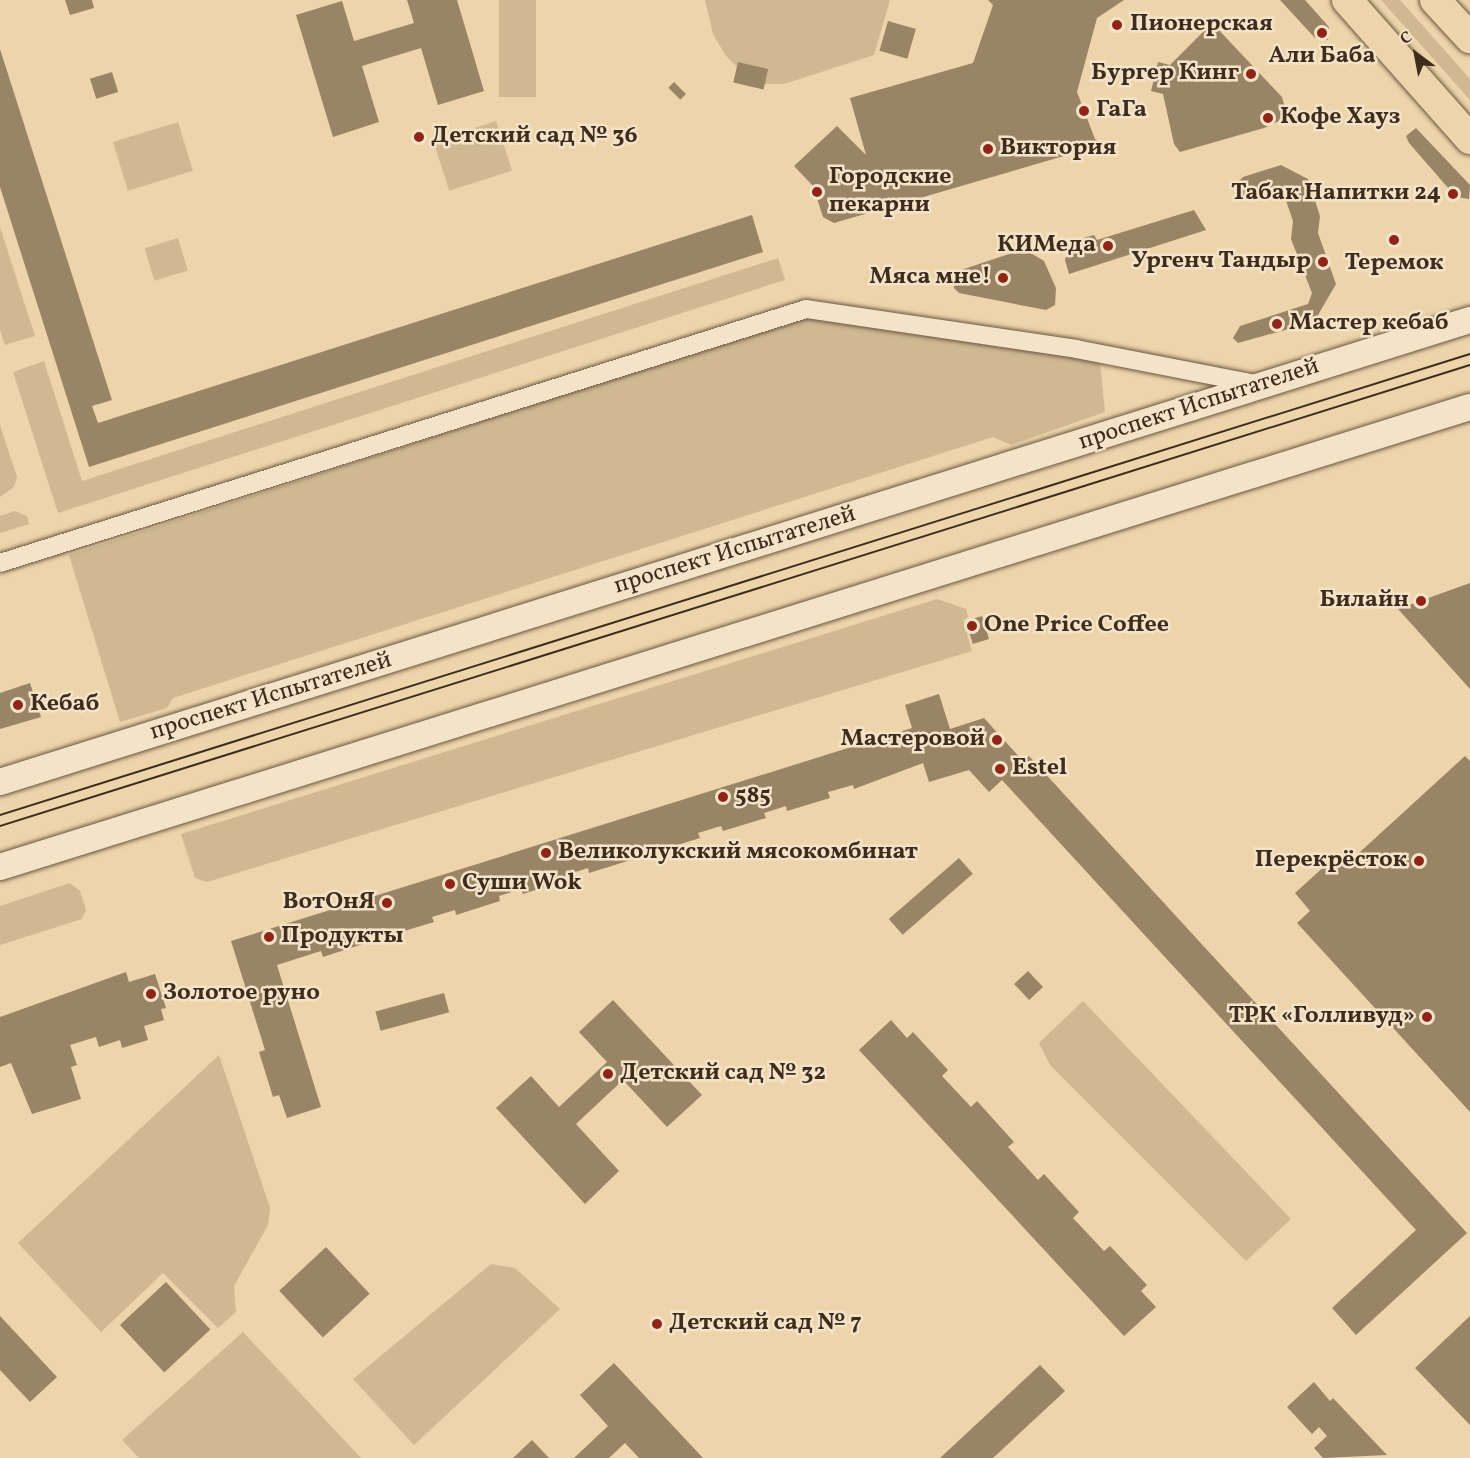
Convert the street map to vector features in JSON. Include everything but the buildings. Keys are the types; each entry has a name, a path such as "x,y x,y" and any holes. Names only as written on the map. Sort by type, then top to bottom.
{"main road":[{"path":"1347,0 1470,139"},
{"path":"1436,0 1470,38"},
{"name":"проспект Испытателей","path":"0,783 1470,320"},
{"path":"0,867 1470,407"}],"street":[{"path":"0,563 806,309 1076,349 1262,385"}],"shaded area":[{"path":"499,0 536,0 536,97 499,97"},
{"path":"705,0 890,0 874,55 784,84 764,84 767,69 738,62 737,67 726,56 713,34"},
{"path":"1381,0 1400,0 1470,79 1470,100"},
{"path":"496,121 512,170 449,191 433,141"},
{"path":"178,122 193,171 128,191 113,142"},
{"path":"0,227 35,336 5,345 0,330"},
{"path":"178,238 188,271 154,281 145,248"},
{"path":"778,258 785,280 58,513 13,372 44,361 82,481"},
{"path":"811,315 1100,362 1105,412 1011,445 993,437 173,698 167,708 120,722 69,555"},
{"path":"0,425 17,477 14,487 0,497"},
{"path":"15,511 27,516 29,524 0,533 0,516"},
{"path":"937,599 966,609 968,617 963,620 972,651 207,882 195,878 181,834"},
{"path":"70,883 80,891 86,910 82,919 0,945 0,906"},
{"path":"1083,1001 1291,1219 1246,1261 1050,1065 1039,1043"},
{"path":"219,1055 270,1208 268,1225 234,1286 236,1312 218,1328 163,1273 101,1332 18,1243"},
{"path":"491,1264 515,1268 560,1309 414,1445 353,1379"},
{"path":"243,1332 361,1458 139,1458 122,1440"}],"tram line":[{"path":"0,815 1470,354"},
{"path":"0,826 1470,365"}],"place":[{"name":"Пионерская","path":"1117,25"},
{"name":"Али Баба","path":"1322,33"},
{"name":"Бургер Кинг","path":"1251,74"},
{"name":"ГаГа","path":"1084,111"},
{"name":"Кофе Хауз","path":"1268,118"},
{"name":"Детский сад № 36","path":"419,137"},
{"name":"Виктория","path":"988,149"},
{"name":"Городские пекарни","path":"817,192"},
{"name":"Табак Напитки 24","path":"1453,194"},
{"name":"Теремок","path":"1394,240"},
{"name":"КИМеда","path":"1108,246"},
{"name":"Ургенч Тандыр","path":"1323,262"},
{"name":"Мяса мне!","path":"1003,278"},
{"name":"Мастер кебаб","path":"1277,324"},
{"name":"Билайн","path":"1421,601"},
{"name":"One Price Coffee","path":"972,626"},
{"name":"Кебаб","path":"18,705"},
{"name":"Мастеровой","path":"997,740"},
{"name":"Estel","path":"1000,769"},
{"name":"585","path":"723,797"},
{"name":"Великолукский мясокомбинат","path":"546,853"},
{"name":"Перекрёсток","path":"1419,861"},
{"name":"Суши Wok","path":"450,884"},
{"name":"ВотОнЯ","path":"387,903"},
{"name":"Продукты","path":"269,937"},
{"name":"Золотое руно","path":"151,994"},
{"name":"ТРК «Голливуд»","path":"1427,1017"},
{"name":"Детский сад № 32","path":"608,1074"},
{"name":"Детский сад № 7","path":"657,1324"}]}
